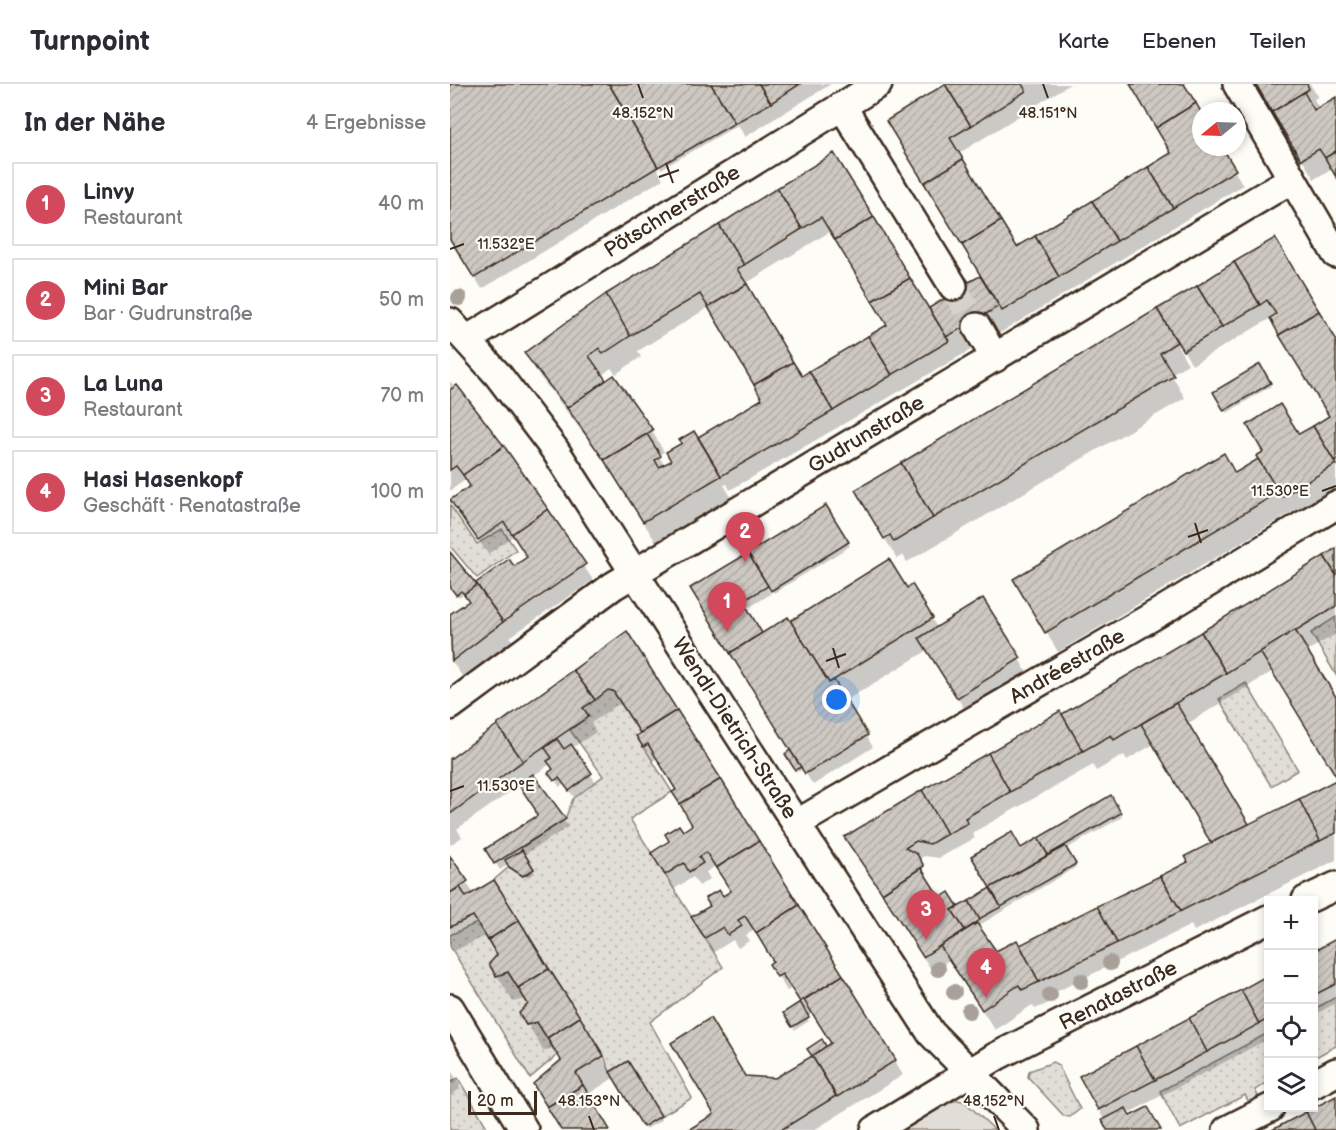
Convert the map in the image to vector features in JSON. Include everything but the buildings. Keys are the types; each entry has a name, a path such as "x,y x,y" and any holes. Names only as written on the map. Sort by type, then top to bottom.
{"street":[{"name":"Pötschnerstraße","path":"459,330 762,155 878,84"},
{"path":"1237,84 1336,254"},
{"path":"842,106 953,286"},
{"name":"Gudrunstraße","path":"450,706 636,572 1292,179"},
{"path":"977,327 995,358"},
{"name":"Wendl-Dietrich-Straße","path":"459,330 518,399 555,450 636,572 931,1033 1026,1130"},
{"name":"Andréestraße","path":"796,824 1155,615 1336,505"},
{"path":"1314,896 1336,885"},
{"name":"Renatastraße","path":"875,1130 997,1056 1264,922"},
{"path":"450,1008 524,1130"},
{"path":"1318,1082 1336,1072"},
{"path":"1227,1130 1264,1110"}],"shaded area":[{"path":"450,505 477,544 502,529 516,550 477,578 450,546"},
{"path":"1336,617 1336,675 1311,633"},
{"path":"1246,683 1298,770 1271,786 1219,699"},
{"path":"608,690 613,691 640,733 637,736 672,792 630,819 723,967 650,1022 692,1098 661,1116 628,1061 610,1072 604,1056 494,880 509,867 523,876 534,869 521,848 565,819 573,799 603,776 570,730 589,716 583,708"},
{"path":"477,923 497,955 489,964 496,976 508,972 528,1004 520,1014 526,1025 537,1022 557,1055 530,1078 450,946 450,935"},
{"path":"1336,997 1336,1046 1318,1056 1318,1007"},
{"path":"1264,1035 1264,1084 1255,1090 1262,1103 1252,1108 1245,1095 1180,1129 1160,1091"},
{"path":"1053,1062 1058,1065 1080,1109 1070,1117 1064,1116 1028,1077 1029,1071"},
{"path":"458,1078 489,1130 450,1130 450,1083"},
{"path":"958,1100 965,1102 995,1130 904,1130 950,1102"}],"tunnel":[{"path":"953,286 977,327"}],"place":[{"name":"Mini Bar","path":"745,562"},
{"name":"Linvy","path":"727,632"},
{"name":"La Luna","path":"926,940"},
{"name":"Hasi Hasenkopf","path":"986,998"}]}
